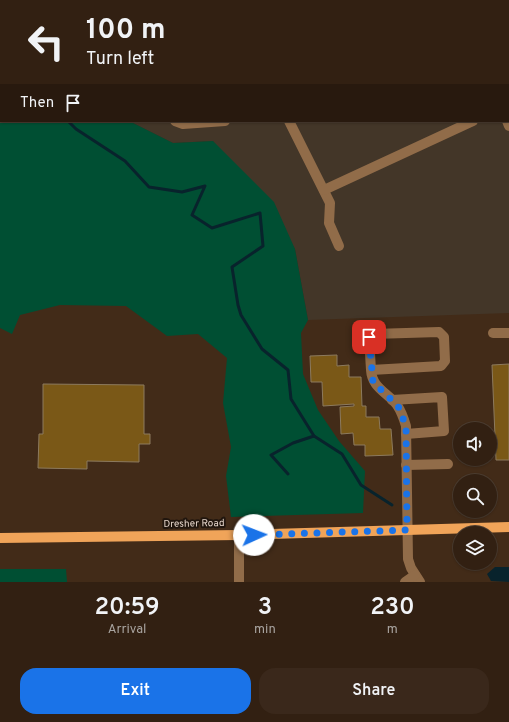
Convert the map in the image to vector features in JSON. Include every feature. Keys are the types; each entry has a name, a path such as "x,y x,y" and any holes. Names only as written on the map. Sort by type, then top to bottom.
{"main road":[{"name":"Dresher Road","path":"0,538 239,535 509,527"}],"street":[{"path":"178,122 183,124 211,122"},
{"path":"290,122 330,203 329,223 339,246"},
{"path":"324,190 471,122"},
{"path":"371,370 441,366 445,361 444,336 438,332 373,334 369,337 371,370 373,382 392,400 403,416 406,426 408,559 410,568 418,579 405,582"},
{"path":"493,333 509,332"},
{"path":"392,400 442,398 444,431 406,434"},
{"path":"406,466 448,464"},
{"path":"239,535 239,582"}],"shaded area":[{"path":"131,122 509,122 509,313 308,320 295,249 213,141 173,143"}],"green space":[{"path":"0,122 131,122 173,143 213,141 274,202 295,249 308,320 301,333 303,374 318,410 339,441 365,471 363,513 231,517 226,476 231,447 223,403 227,358 198,334 167,336 126,306 60,305 20,315 12,334 0,328"},
{"path":"0,569 66,569 67,582 0,582"}],"water":[{"path":"497,567 509,567 509,582 491,581 487,574 492,570 497,570"}],"building":[{"path":"337,355 337,366 349,365 349,377 361,377 362,406 366,406 366,417 379,417 380,429 391,429 393,455 365,456 365,445 354,445 353,433 341,434 340,407 354,406 354,404 323,406 322,382 311,382 310,356"},
{"path":"509,364 509,460 497,460 497,422 494,422 492,365"},
{"path":"43,384 144,385 144,434 150,434 150,444 139,444 139,462 87,461 87,469 38,468 39,434 43,434"}],"waterway":[{"path":"69,122 76,129 125,161 149,187 182,192 205,186 192,215 212,228 260,213 263,246 232,267 241,315 262,349 288,370 291,399 314,436 293,443 271,455 288,474"},
{"path":"314,436 342,454 361,485 392,505"}],"route":[{"path":"254,535 407,530 406,426 398,406 373,382 369,337"}]}
